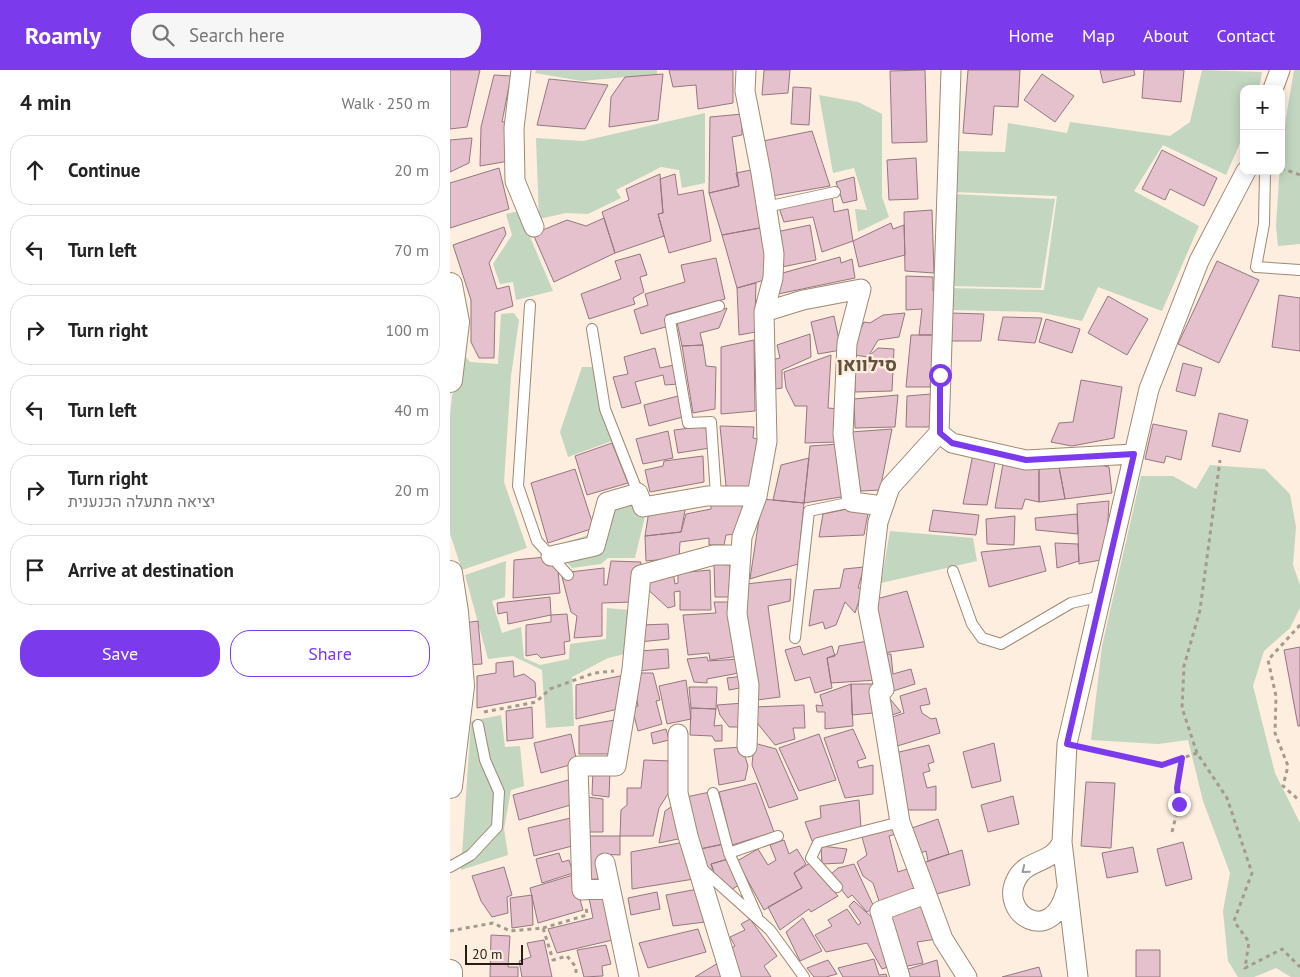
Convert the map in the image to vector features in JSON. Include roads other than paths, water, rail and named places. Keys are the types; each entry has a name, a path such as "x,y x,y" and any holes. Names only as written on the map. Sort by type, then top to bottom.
{"street":[{"path":"521,70 514,128 515,181 534,227"},
{"path":"746,70 745,91 774,254 773,278 764,312 767,441 758,496 742,538 737,614 749,685 747,747"},
{"path":"951,70 940,433 890,487 882,506 878,522 868,609 884,689 879,692 900,822 943,939 967,977"},
{"path":"1274,85 1280,70"},
{"path":"1078,977 1062,842 1067,744 1149,389 1199,262 1244,175"},
{"path":"450,285 457,322 450,380"},
{"path":"764,312 804,300 861,289 847,343 844,434 852,502 882,506"},
{"path":"940,433 952,443 1026,460 1134,454"},
{"path":"551,556 595,546 607,502 638,493 643,507 716,495 758,496"},
{"path":"610,888 582,890 578,766 616,766 632,669 641,575 714,555 741,555"},
{"path":"450,573 456,612 462,686 468,721 450,786"},
{"path":"678,734 678,793 695,862 731,977"},
{"path":"1062,842 1052,857 1021,872 1015,880 1013,891 1015,904 1021,914 1029,920 1041,921 1049,919 1063,905 1067,889"},
{"path":"605,863 629,977"},
{"path":"900,977 880,911 926,894"},
{"path":"450,972 450,977"}],"lane":[{"path":"1265,175 1264,224 1256,267 1300,270"},
{"path":"766,207 835,192"},
{"path":"530,305 518,486 537,540 568,575"},
{"path":"716,495 711,422 688,423 670,320 719,306"},
{"path":"592,329 605,409 638,493"},
{"path":"795,638 809,511 852,502"},
{"path":"953,571 972,624 982,638 1001,644 1071,603 1102,596"},
{"path":"450,867 471,855 497,827 499,792 468,721"},
{"path":"713,793 730,853 759,920"},
{"path":"837,887 811,858 818,843 900,822"},
{"path":"730,853 778,836"},
{"path":"695,862 770,930 804,977"}],"district":[{"name":"סילוואן","path":"867,364"}]}
